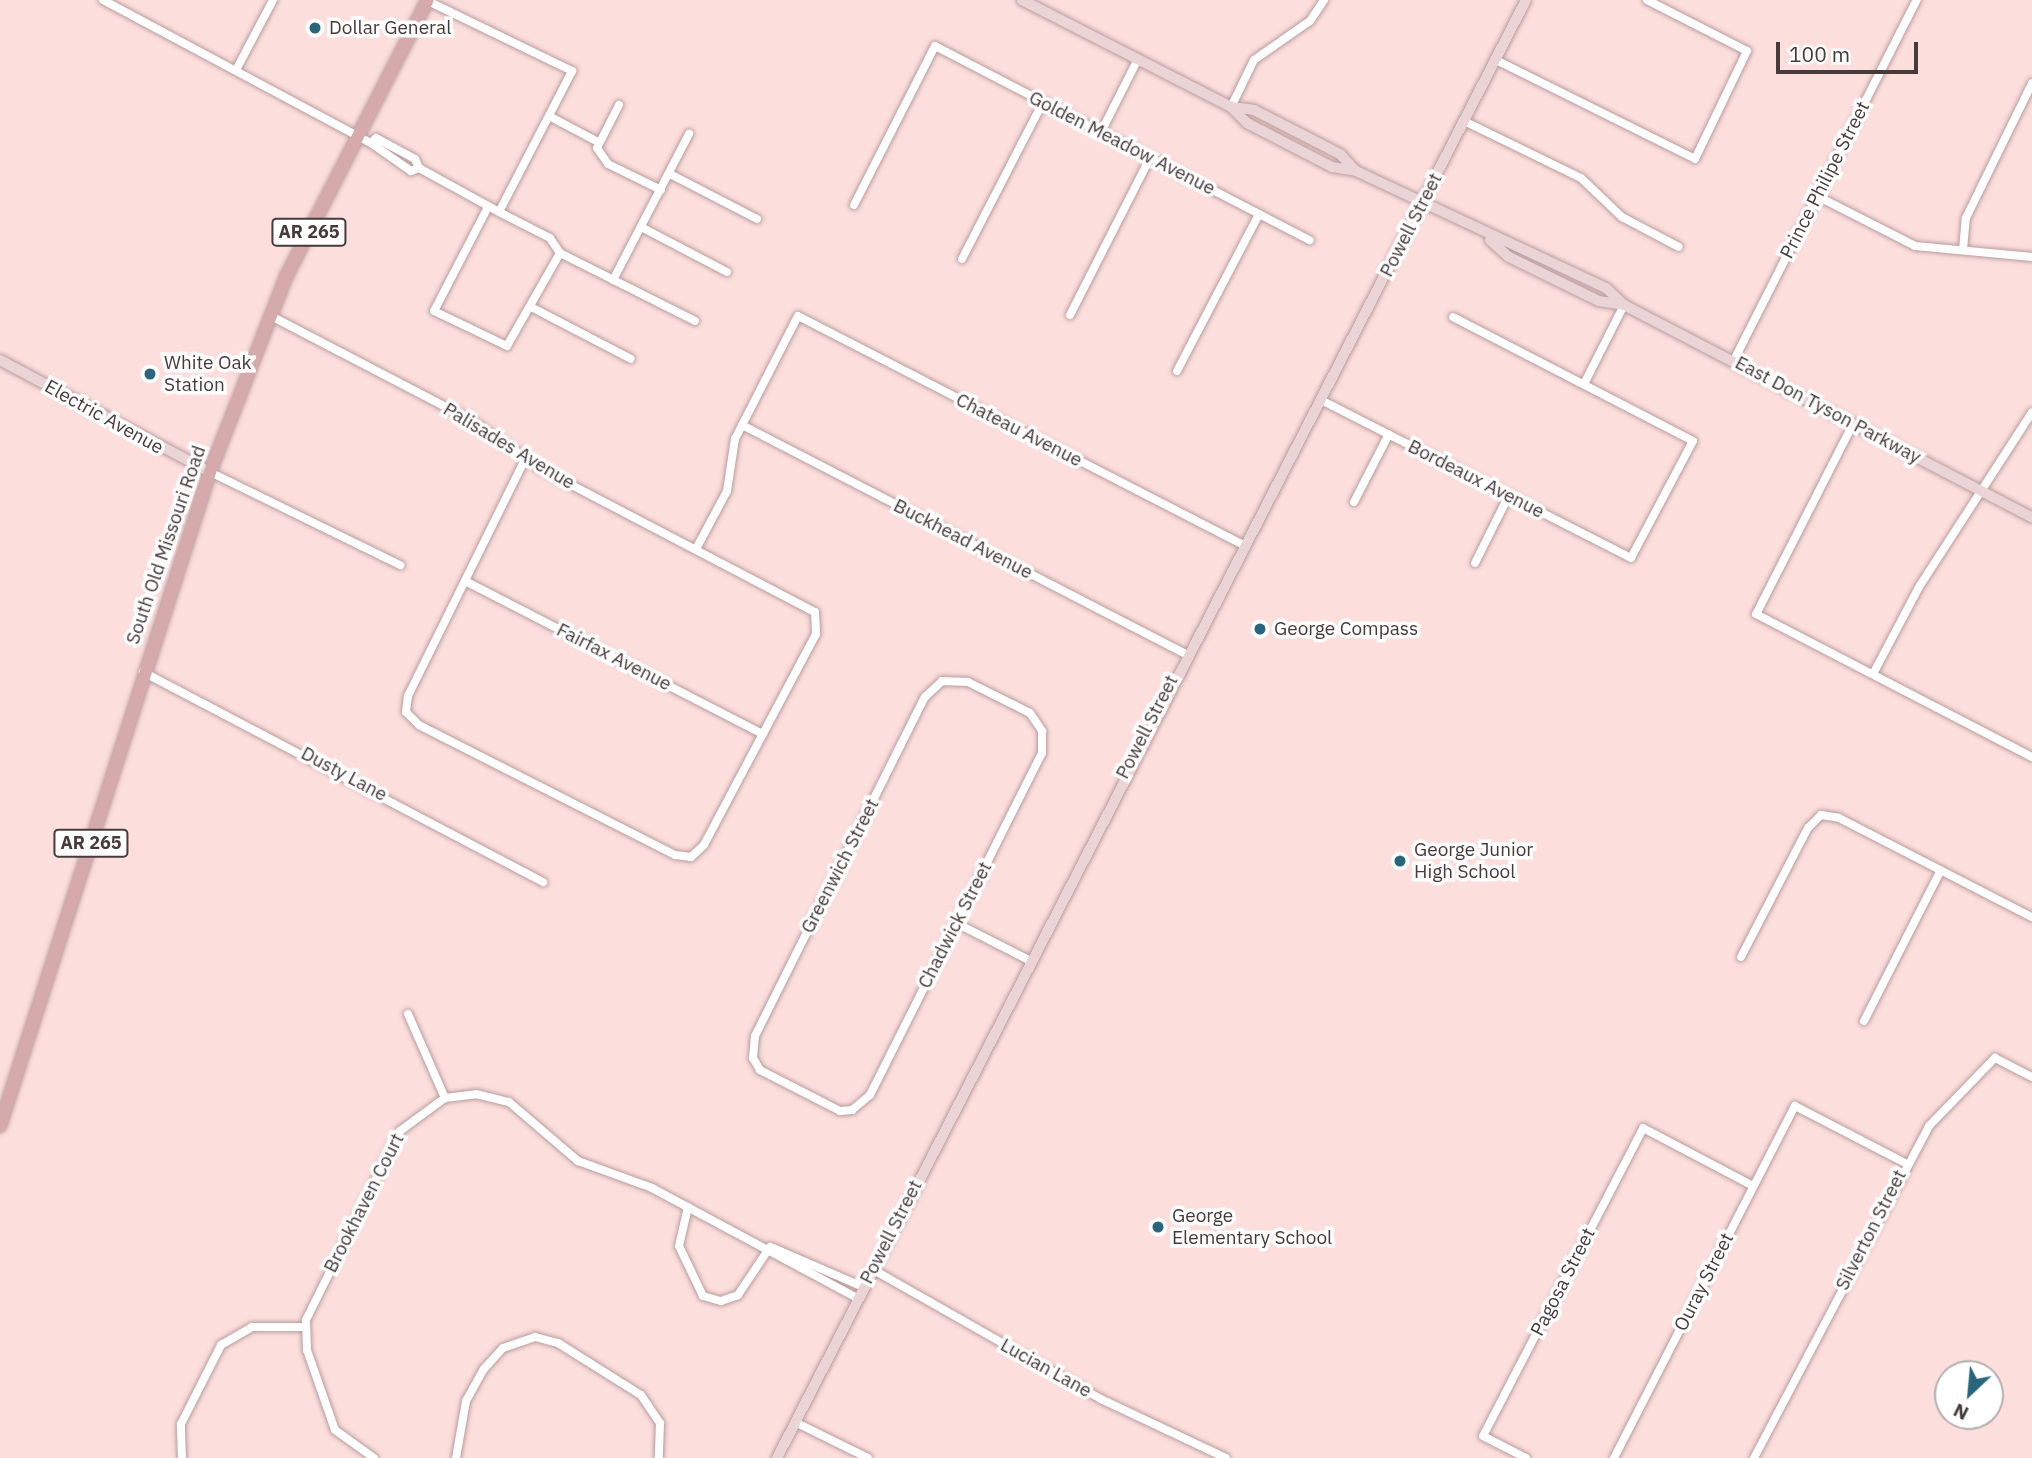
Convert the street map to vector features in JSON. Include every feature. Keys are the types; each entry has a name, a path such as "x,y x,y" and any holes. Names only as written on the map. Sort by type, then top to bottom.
{"main road":[{"name":"South Old Missouri Road","path":"0,1126 143,672 210,472 271,316 358,136 428,0"}],"street":[{"path":"103,0 371,143 411,171 419,168 550,238 560,253 695,321"},
{"path":"236,70 273,0"},
{"path":"428,0 572,72 499,212"},
{"name":"East Don Tyson Parkway","path":"1022,0 1231,107 1254,110 1315,141 1356,171 1421,204 1488,237 1515,244 1606,288 1624,305 2032,517"},
{"path":"1231,107 1254,60 1310,21 1324,0"},
{"name":"Powell Street","path":"777,1458 1241,544 1321,400 1525,0"},
{"path":"1496,60 1695,159 1747,51 1647,0"},
{"name":"Prince Philipe Street","path":"1734,360 1917,0"},
{"name":"Golden Meadow Avenue","path":"854,205 934,46 1310,240"},
{"path":"1101,132 1138,59"},
{"path":"1963,250 1966,218 2032,83"},
{"path":"962,259 1043,102"},
{"path":"598,142 620,105"},
{"path":"549,116 598,142 608,164 661,190"},
{"path":"1464,121 1581,178 1622,217 1679,247"},
{"path":"613,280 689,134"},
{"path":"1070,315 1150,158"},
{"path":"670,174 758,219"},
{"path":"1817,196 1915,246 2032,257"},
{"path":"488,207 435,313 507,346 533,308 560,253"},
{"path":"1177,371 1259,214"},
{"path":"641,227 727,272"},
{"path":"1453,317 1584,384 1624,305"},
{"path":"533,308 631,359"},
{"name":"Palisades Avenue","path":"271,316 473,421 525,459 809,607 818,619 763,734"},
{"name":"Chateau Avenue","path":"741,425 797,316 1241,544"},
{"name":"Electric Avenue","path":"0,360 210,472"},
{"name":"Bordeaux Avenue","path":"1321,400 1631,558 1693,441 1584,384"},
{"path":"1873,674 1919,587 1983,492 2032,412"},
{"path":"1853,424 1756,614 2032,757"},
{"path":"696,549 727,491 741,425"},
{"name":"Buckhead Avenue","path":"741,425 1185,654"},
{"path":"1354,502 1389,434"},
{"path":"525,459 408,696 406,712 419,724 653,844 691,857 763,734"},
{"path":"210,472 400,565"},
{"path":"1475,563 1509,495"},
{"name":"Fairfax Avenue","path":"465,581 763,734"},
{"name":"Dusty Lane","path":"143,672 543,882"},
{"name":"Greenwich Street","path":"852,1111 828,1107 771,1079 753,1058 755,1036 773,999 926,697 942,681 968,682 1030,713 1042,731"},
{"name":"Chadwick Street","path":"852,1111 870,1095 1042,753 1042,731"},
{"path":"1741,957 1808,828 1821,815 1941,870 2032,917"},
{"path":"1864,1021 1941,870"},
{"path":"956,923 1029,960"},
{"path":"408,1014 445,1098 477,1094 509,1102 578,1161 688,1207 770,1247 857,1298"},
{"name":"Silverton Street","path":"1754,1458 1905,1163 1928,1126 1995,1058 2032,1077"},
{"name":"Brookhaven Court","path":"305,1327 400,1131 445,1098"},
{"name":"Ouray Street","path":"1614,1458 1795,1106 1905,1163"},
{"name":"Pagosa Street","path":"1526,1458 1483,1436 1643,1128 1754,1186"},
{"path":"688,1207 679,1246 703,1296 721,1301 738,1295 770,1247"},
{"path":"770,1247 789,1250 863,1287"},
{"name":"Lucian Lane","path":"872,1269 1101,1399 1226,1458"},
{"path":"182,1458 181,1424 221,1345 252,1327 305,1327 335,1430 373,1458"},
{"path":"456,1458 466,1401 484,1369 503,1349 536,1337 558,1343 641,1395 660,1423 659,1458"},
{"path":"795,1422 868,1458"}],"place":[{"name":"Dollar General","path":"315,28"},
{"name":"White Oak Station","path":"150,374"},
{"name":"George Compass","path":"1260,629"},
{"name":"George Junior High School","path":"1400,861"},
{"name":"George Elementary School","path":"1158,1227"}]}
